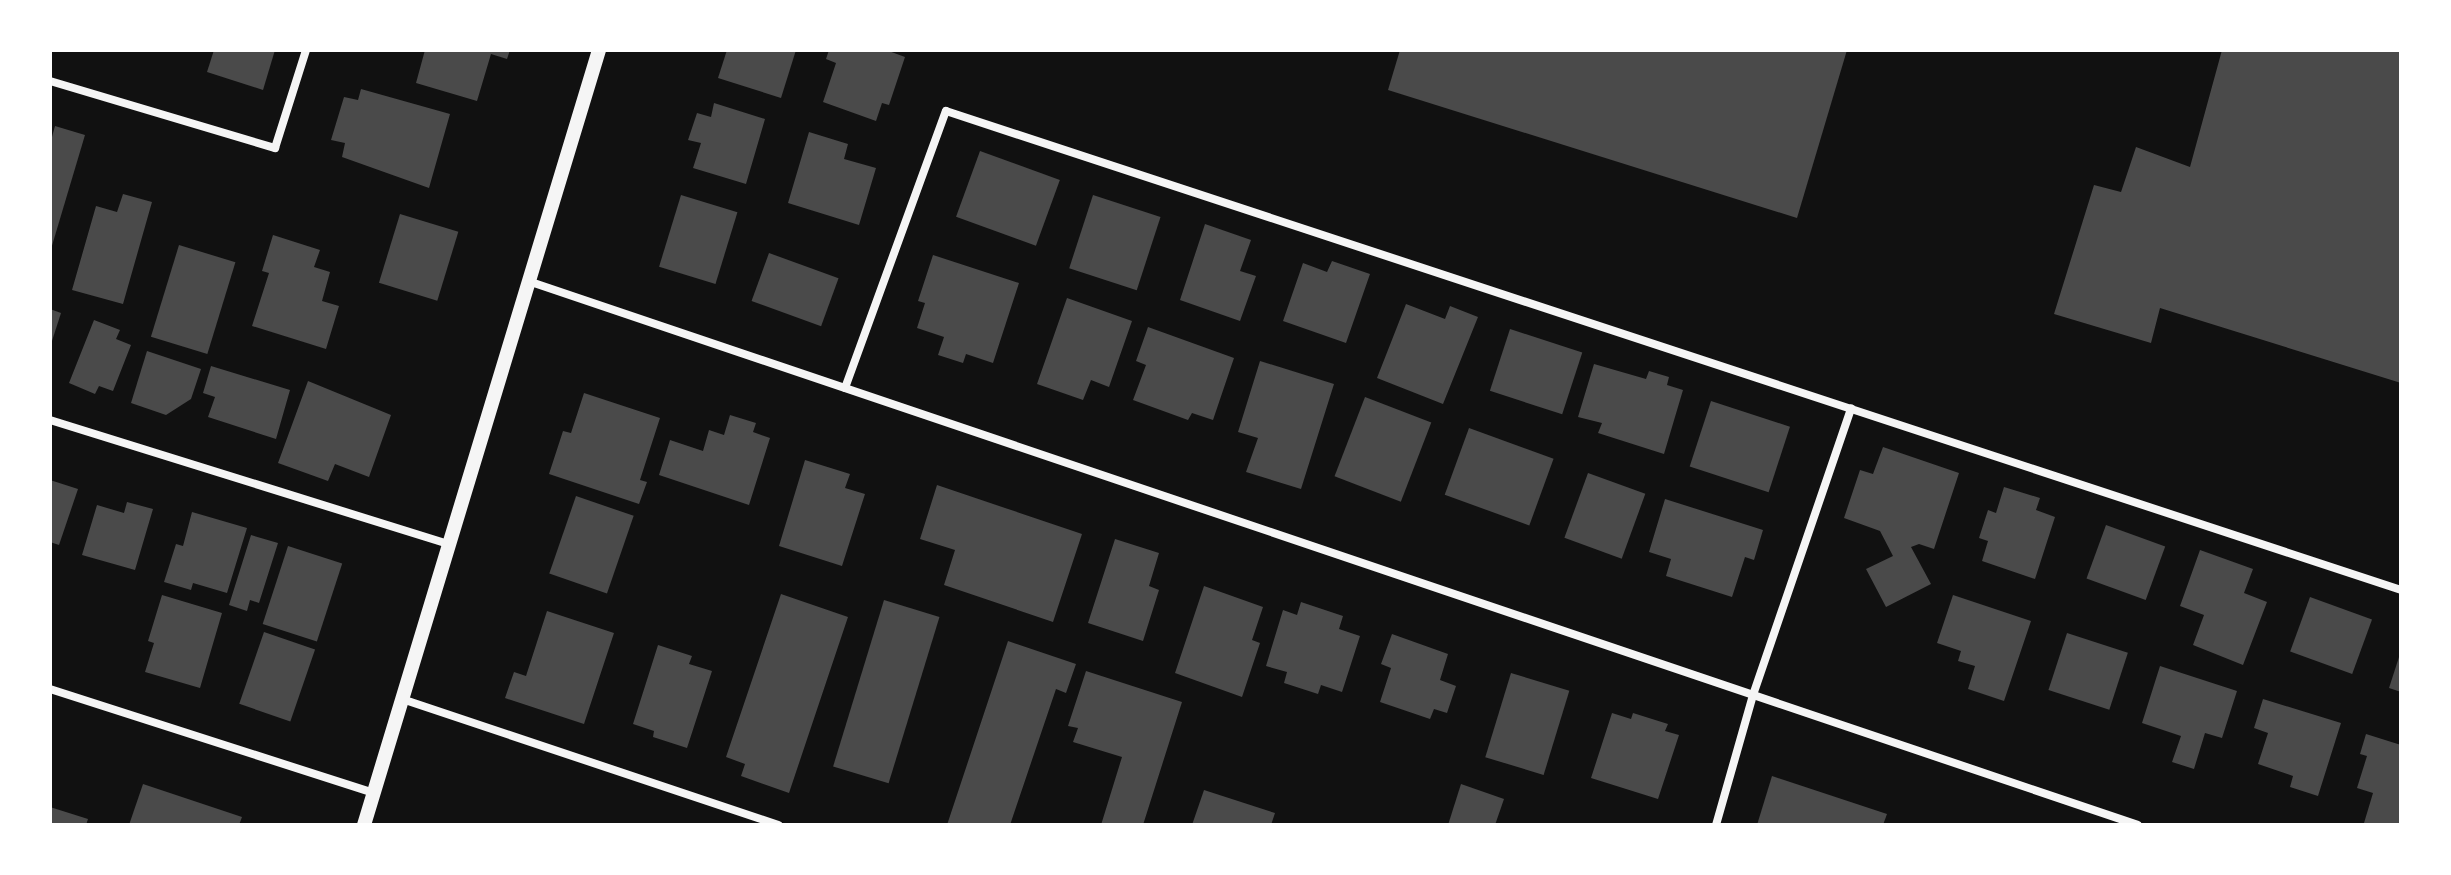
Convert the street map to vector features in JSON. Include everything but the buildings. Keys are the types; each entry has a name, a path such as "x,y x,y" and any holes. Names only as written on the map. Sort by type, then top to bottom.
{"street":[{"path":"50,81 275,148 306,50"},
{"path":"364,825 599,50"},
{"path":"845,388 946,111 2401,590"},
{"path":"528,281 2138,825"},
{"path":"1716,825 1753,695 1851,408"},
{"path":"50,420 449,544"},
{"path":"50,689 373,793"},
{"path":"402,699 779,825"}]}
